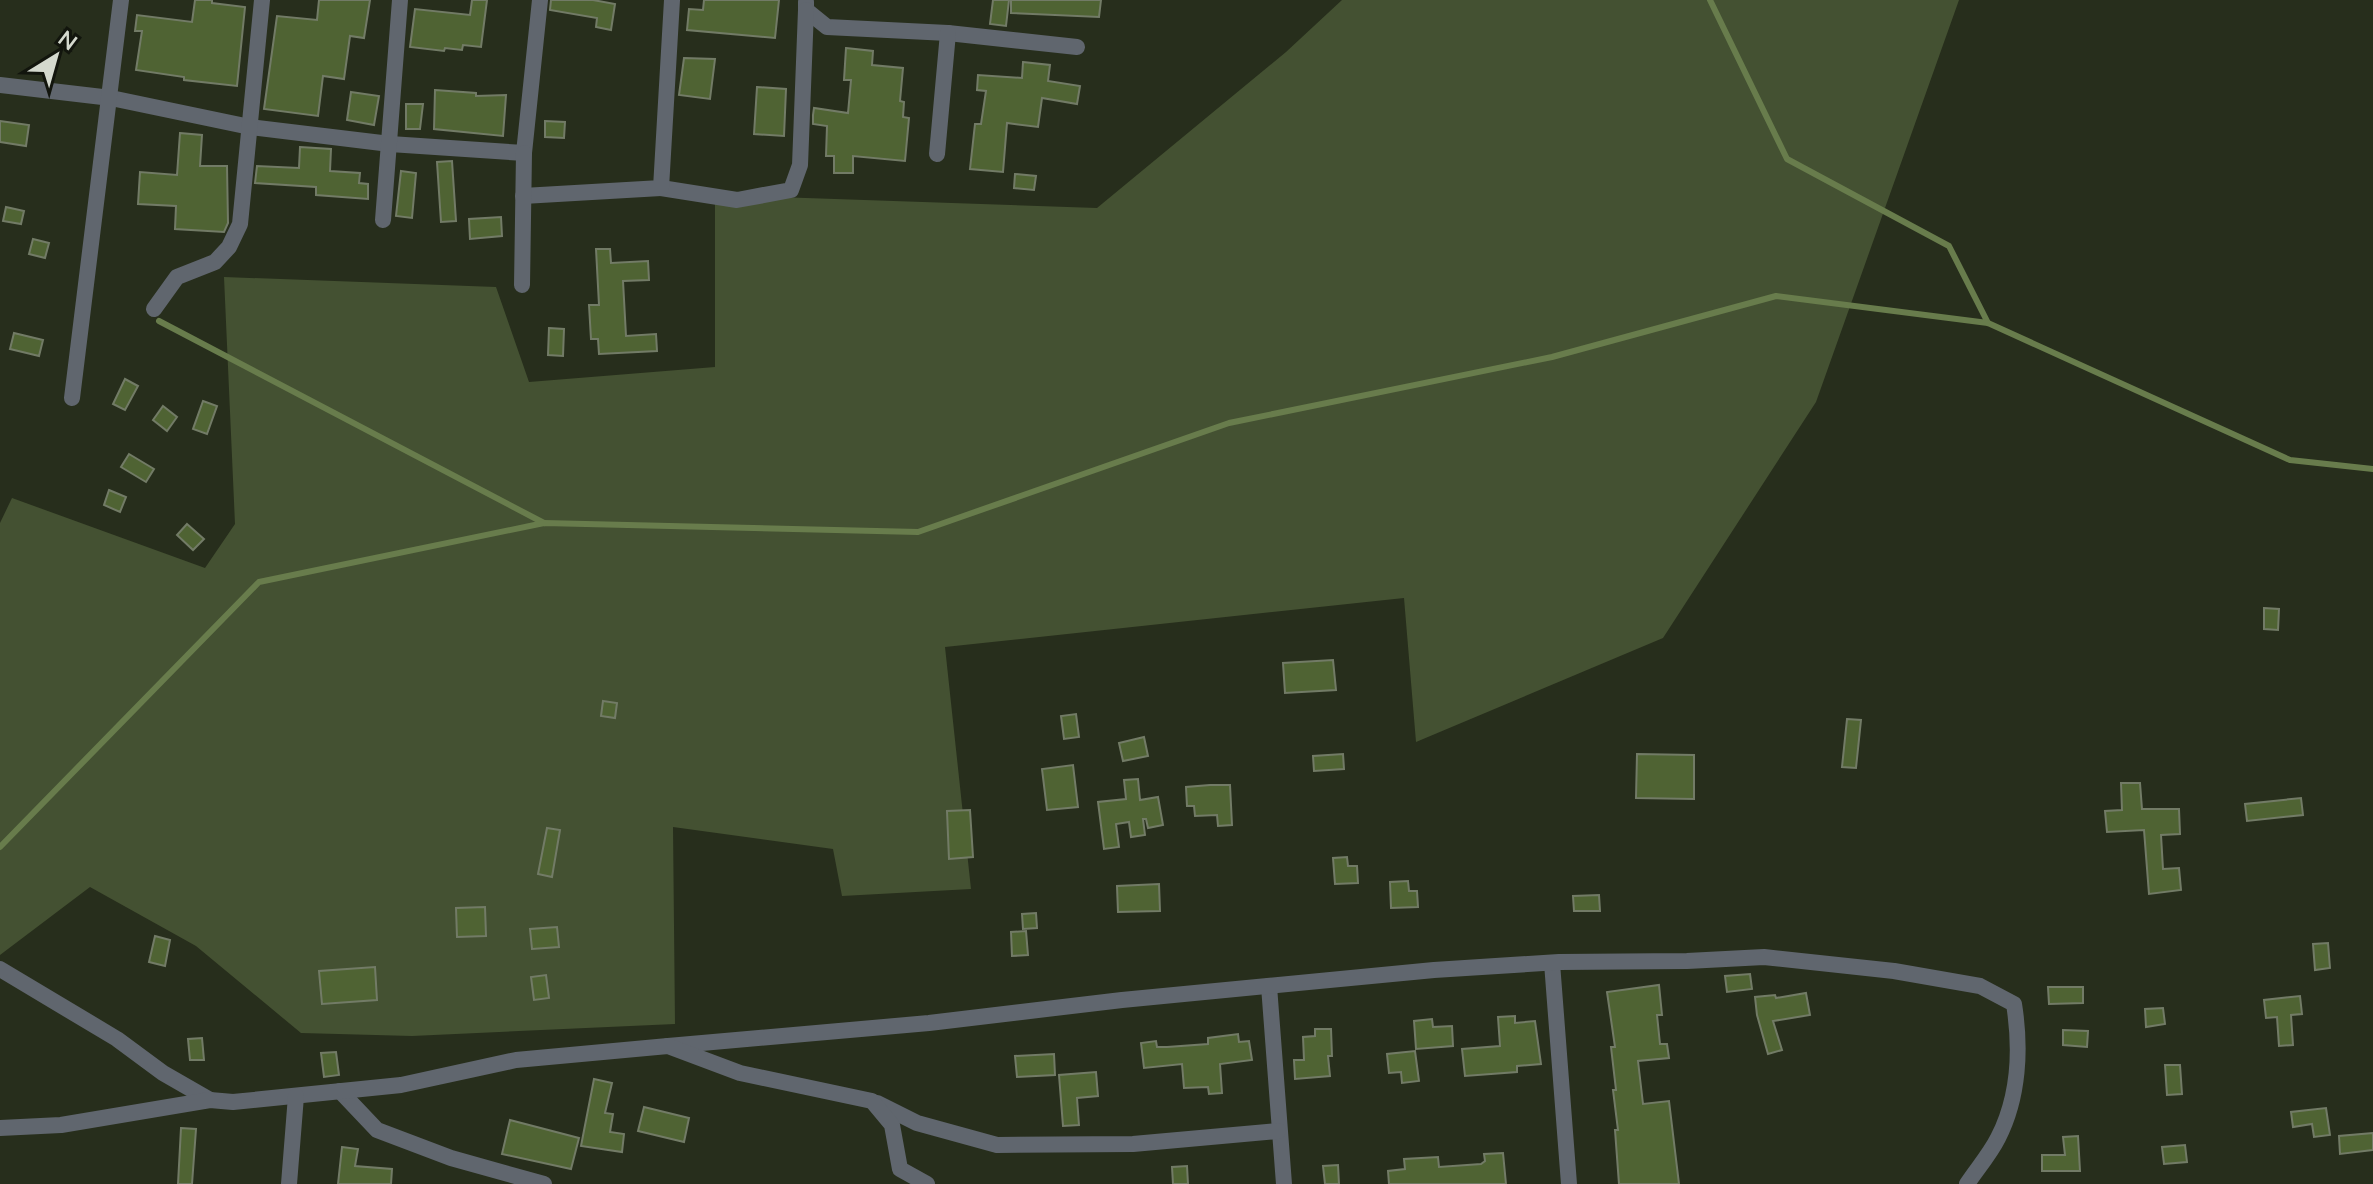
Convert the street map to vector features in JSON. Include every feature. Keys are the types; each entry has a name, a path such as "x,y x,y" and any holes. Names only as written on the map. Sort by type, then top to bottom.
{"street":[{"path":"72,398 121,0"},
{"path":"154,309 177,277 215,262 229,247 240,224 262,0"},
{"path":"383,220 400,0"},
{"path":"522,285 524,153 540,0"},
{"path":"661,188 672,0"},
{"path":"523,196 661,188 737,200 791,190 800,165 806,5"},
{"path":"806,5 827,27 948,33 1077,47"},
{"path":"937,154 948,33"},
{"path":"0,85 111,98 250,127 390,144 524,153"},
{"path":"0,1128 61,1125 210,1100 233,1102 401,1085 516,1060 929,1023 1122,1000 1434,970 1764,957 1894,971 1980,986 2014,1004 2019,1037 2014,1093 1998,1138 1967,1184"},
{"path":"1552,963 1569,1184"},
{"path":"0,969 117,1039 163,1073 210,1100"},
{"path":"1269,986 1284,1184"},
{"path":"668,1046 740,1073 872,1101 917,1123 997,1145 1133,1144 1278,1131"},
{"path":"340,1091 377,1130 451,1158 544,1184"},
{"path":"289,1184 296,1096"},
{"path":"872,1101 892,1125 900,1169 927,1184"}],"green space":[{"path":"1342,0 1959,0 1816,402 1663,638 1416,742 1404,598 945,647 971,889 842,896 833,849 673,827 675,1024 412,1036 301,1033 196,946 90,887 0,955 0,523 12,498 205,568 235,524 224,277 496,287 529,382 715,367 715,195 1097,208 1286,52"}],"building":[{"path":"195,0 245,7 237,86 136,70 142,31 135,31 137,15 192,22"},
{"path":"319,0 370,0 364,38 350,36 344,79 323,76 318,116 264,109 277,16 317,20"},
{"path":"472,0 487,0 481,47 463,45 462,50 445,48 444,51 410,47 415,9 470,15"},
{"path":"551,0 593,0 615,4 611,30 596,27 597,18 550,10"},
{"path":"704,0 779,0 775,38 687,30 689,9 703,10"},
{"path":"993,0 1009,0 1006,26 990,24"},
{"path":"1011,0 1101,0 1099,17 1011,13"},
{"path":"846,48 873,51 872,65 903,68 900,101 904,102 903,117 909,118 905,161 853,156 853,173 834,173 834,156 826,156 827,126 813,124 813,115 814,108 848,113 851,80 844,80"},
{"path":"684,58 715,59 710,99 679,95"},
{"path":"1023,62 1050,65 1048,81 1080,86 1077,104 1042,98 1038,127 1007,123 1003,172 970,169 975,124 981,124 986,91 977,90 978,75 1022,78"},
{"path":"757,87 786,89 784,136 754,134"},
{"path":"435,90 476,93 476,96 506,95 503,136 434,129"},
{"path":"351,92 379,96 374,125 347,120"},
{"path":"406,104 423,104 420,129 406,129"},
{"path":"0,121 29,125 26,146 0,142"},
{"path":"545,121 565,122 564,138 545,137"},
{"path":"180,133 202,135 200,166 227,166 228,223 224,232 175,229 176,206 138,204 140,172 177,175"},
{"path":"300,147 331,149 330,171 360,173 359,183 368,184 368,199 316,195 316,187 255,183 257,166 299,168"},
{"path":"452,161 456,221 441,222 437,162"},
{"path":"401,171 416,173 412,218 396,216"},
{"path":"1015,174 1036,176 1034,190 1014,188"},
{"path":"6,207 24,211 21,224 3,221"},
{"path":"501,217 502,236 470,239 469,219"},
{"path":"33,239 49,243 45,258 29,254"},
{"path":"596,249 610,249 611,263 648,261 649,280 623,281 626,336 656,334 657,351 599,354 598,339 591,339 589,305 599,305"},
{"path":"549,328 564,329 563,356 548,355"},
{"path":"14,333 43,340 39,356 10,349"},
{"path":"125,379 138,386 125,410 113,404"},
{"path":"203,401 217,406 207,434 193,429"},
{"path":"163,406 177,417 167,431 153,420"},
{"path":"129,454 154,469 146,482 121,467"},
{"path":"109,490 126,497 120,512 104,505"},
{"path":"187,524 204,539 193,550 177,535"},
{"path":"2264,608 2279,609 2278,630 2264,629"},
{"path":"1333,660 1336,690 1285,693 1283,663"},
{"path":"603,701 617,703 615,718 601,716"},
{"path":"1076,714 1079,737 1064,739 1061,716"},
{"path":"1847,719 1861,720 1856,768 1842,767"},
{"path":"1144,737 1148,756 1123,761 1119,743"},
{"path":"1343,754 1344,769 1314,771 1313,756"},
{"path":"1637,754 1694,755 1694,799 1636,798"},
{"path":"1073,765 1078,807 1047,810 1042,769"},
{"path":"1138,779 1140,800 1158,797 1163,825 1148,828 1146,819 1143,819 1145,835 1131,837 1129,822 1116,824 1119,847 1104,849 1098,802 1126,799 1124,780"},
{"path":"2121,783 2140,783 2142,809 2179,809 2180,834 2161,835 2163,869 2179,868 2181,890 2149,894 2144,830 2107,832 2105,811 2122,810"},
{"path":"1230,785 1232,825 1218,826 1217,815 1195,816 1194,806 1187,806 1186,787"},
{"path":"2301,798 2303,815 2247,821 2245,804"},
{"path":"970,810 973,857 949,859 947,811"},
{"path":"547,828 560,830 552,877 538,874"},
{"path":"1347,857 1348,866 1357,866 1358,883 1335,884 1333,858"},
{"path":"1408,881 1409,891 1417,891 1418,907 1391,908 1390,882"},
{"path":"1159,884 1160,911 1118,912 1117,886"},
{"path":"1599,895 1600,911 1574,911 1573,896"},
{"path":"485,907 486,936 457,937 456,908"},
{"path":"1036,913 1037,928 1023,929 1022,914"},
{"path":"557,927 559,947 532,949 530,929"},
{"path":"1026,931 1028,955 1012,956 1011,932"},
{"path":"155,936 170,940 165,966 149,962"},
{"path":"2328,943 2330,968 2315,970 2313,944"},
{"path":"375,967 377,1000 322,1004 319,971"},
{"path":"1750,974 1752,989 1727,992 1725,976"},
{"path":"546,975 549,998 534,1000 531,977"},
{"path":"1659,985 1662,1015 1657,1015 1660,1044 1667,1044 1669,1058 1638,1061 1643,1104 1669,1101 1679,1184 1619,1184 1615,1130 1618,1130 1613,1090 1616,1090 1611,1047 1615,1047 1607,992"},
{"path":"2048,987 2083,987 2083,1003 2049,1004"},
{"path":"1806,993 1810,1015 1773,1021 1782,1050 1768,1054 1755,997 1775,995 1776,998"},
{"path":"2300,996 2302,1014 2291,1015 2293,1045 2279,1046 2277,1017 2266,1018 2264,1000"},
{"path":"2163,1008 2165,1024 2146,1027 2145,1009"},
{"path":"1515,1016 1515,1023 1535,1021 1541,1064 1517,1066 1517,1072 1465,1076 1462,1049 1500,1046 1498,1017"},
{"path":"1432,1019 1433,1027 1452,1026 1453,1046 1416,1049 1414,1021"},
{"path":"1315,1029 1331,1029 1332,1056 1328,1056 1330,1076 1295,1079 1294,1060 1304,1060 1303,1037 1315,1036"},
{"path":"2063,1030 2088,1031 2087,1047 2063,1045"},
{"path":"1238,1034 1239,1042 1249,1041 1252,1060 1220,1064 1222,1093 1209,1094 1208,1087 1184,1088 1182,1064 1144,1068 1141,1043 1156,1041 1157,1047 1208,1044 1208,1038"},
{"path":"202,1038 204,1060 190,1060 188,1039"},
{"path":"1415,1051 1419,1081 1402,1083 1401,1072 1389,1073 1387,1054"},
{"path":"336,1052 339,1075 324,1077 321,1053"},
{"path":"1054,1054 1055,1075 1017,1077 1015,1056"},
{"path":"2165,1065 2180,1065 2182,1094 2167,1095"},
{"path":"1096,1072 1098,1096 1077,1098 1079,1125 1063,1126 1059,1075"},
{"path":"594,1079 612,1083 605,1113 613,1114 610,1132 624,1134 622,1152 581,1146"},
{"path":"644,1107 689,1118 684,1142 638,1131"},
{"path":"2326,1108 2330,1135 2314,1137 2312,1124 2293,1127 2291,1112"},
{"path":"510,1120 579,1138 571,1169 502,1154"},
{"path":"181,1128 196,1129 192,1184 178,1184"},
{"path":"2373,1133 2373,1150 2340,1154 2339,1136"},
{"path":"2078,1136 2080,1171 2042,1171 2042,1155 2065,1155 2063,1137"},
{"path":"2185,1145 2187,1162 2164,1164 2162,1147"},
{"path":"342,1147 358,1149 355,1166 392,1169 391,1184 338,1184"},
{"path":"1503,1153 1506,1184 1389,1184 1388,1171 1405,1169 1404,1159 1438,1157 1439,1167 1481,1164 1485,1161 1484,1154"},
{"path":"1338,1165 1339,1184 1325,1184 1323,1166"},
{"path":"1187,1166 1188,1184 1173,1184 1172,1167"}],"waterway":[{"path":"1710,0 1787,159 1949,246 1988,323"},
{"path":"0,847 259,582 544,523 918,532 1229,423 1552,357 1776,296 1988,323 2290,460 2373,469"},
{"path":"159,321 544,523"}]}
